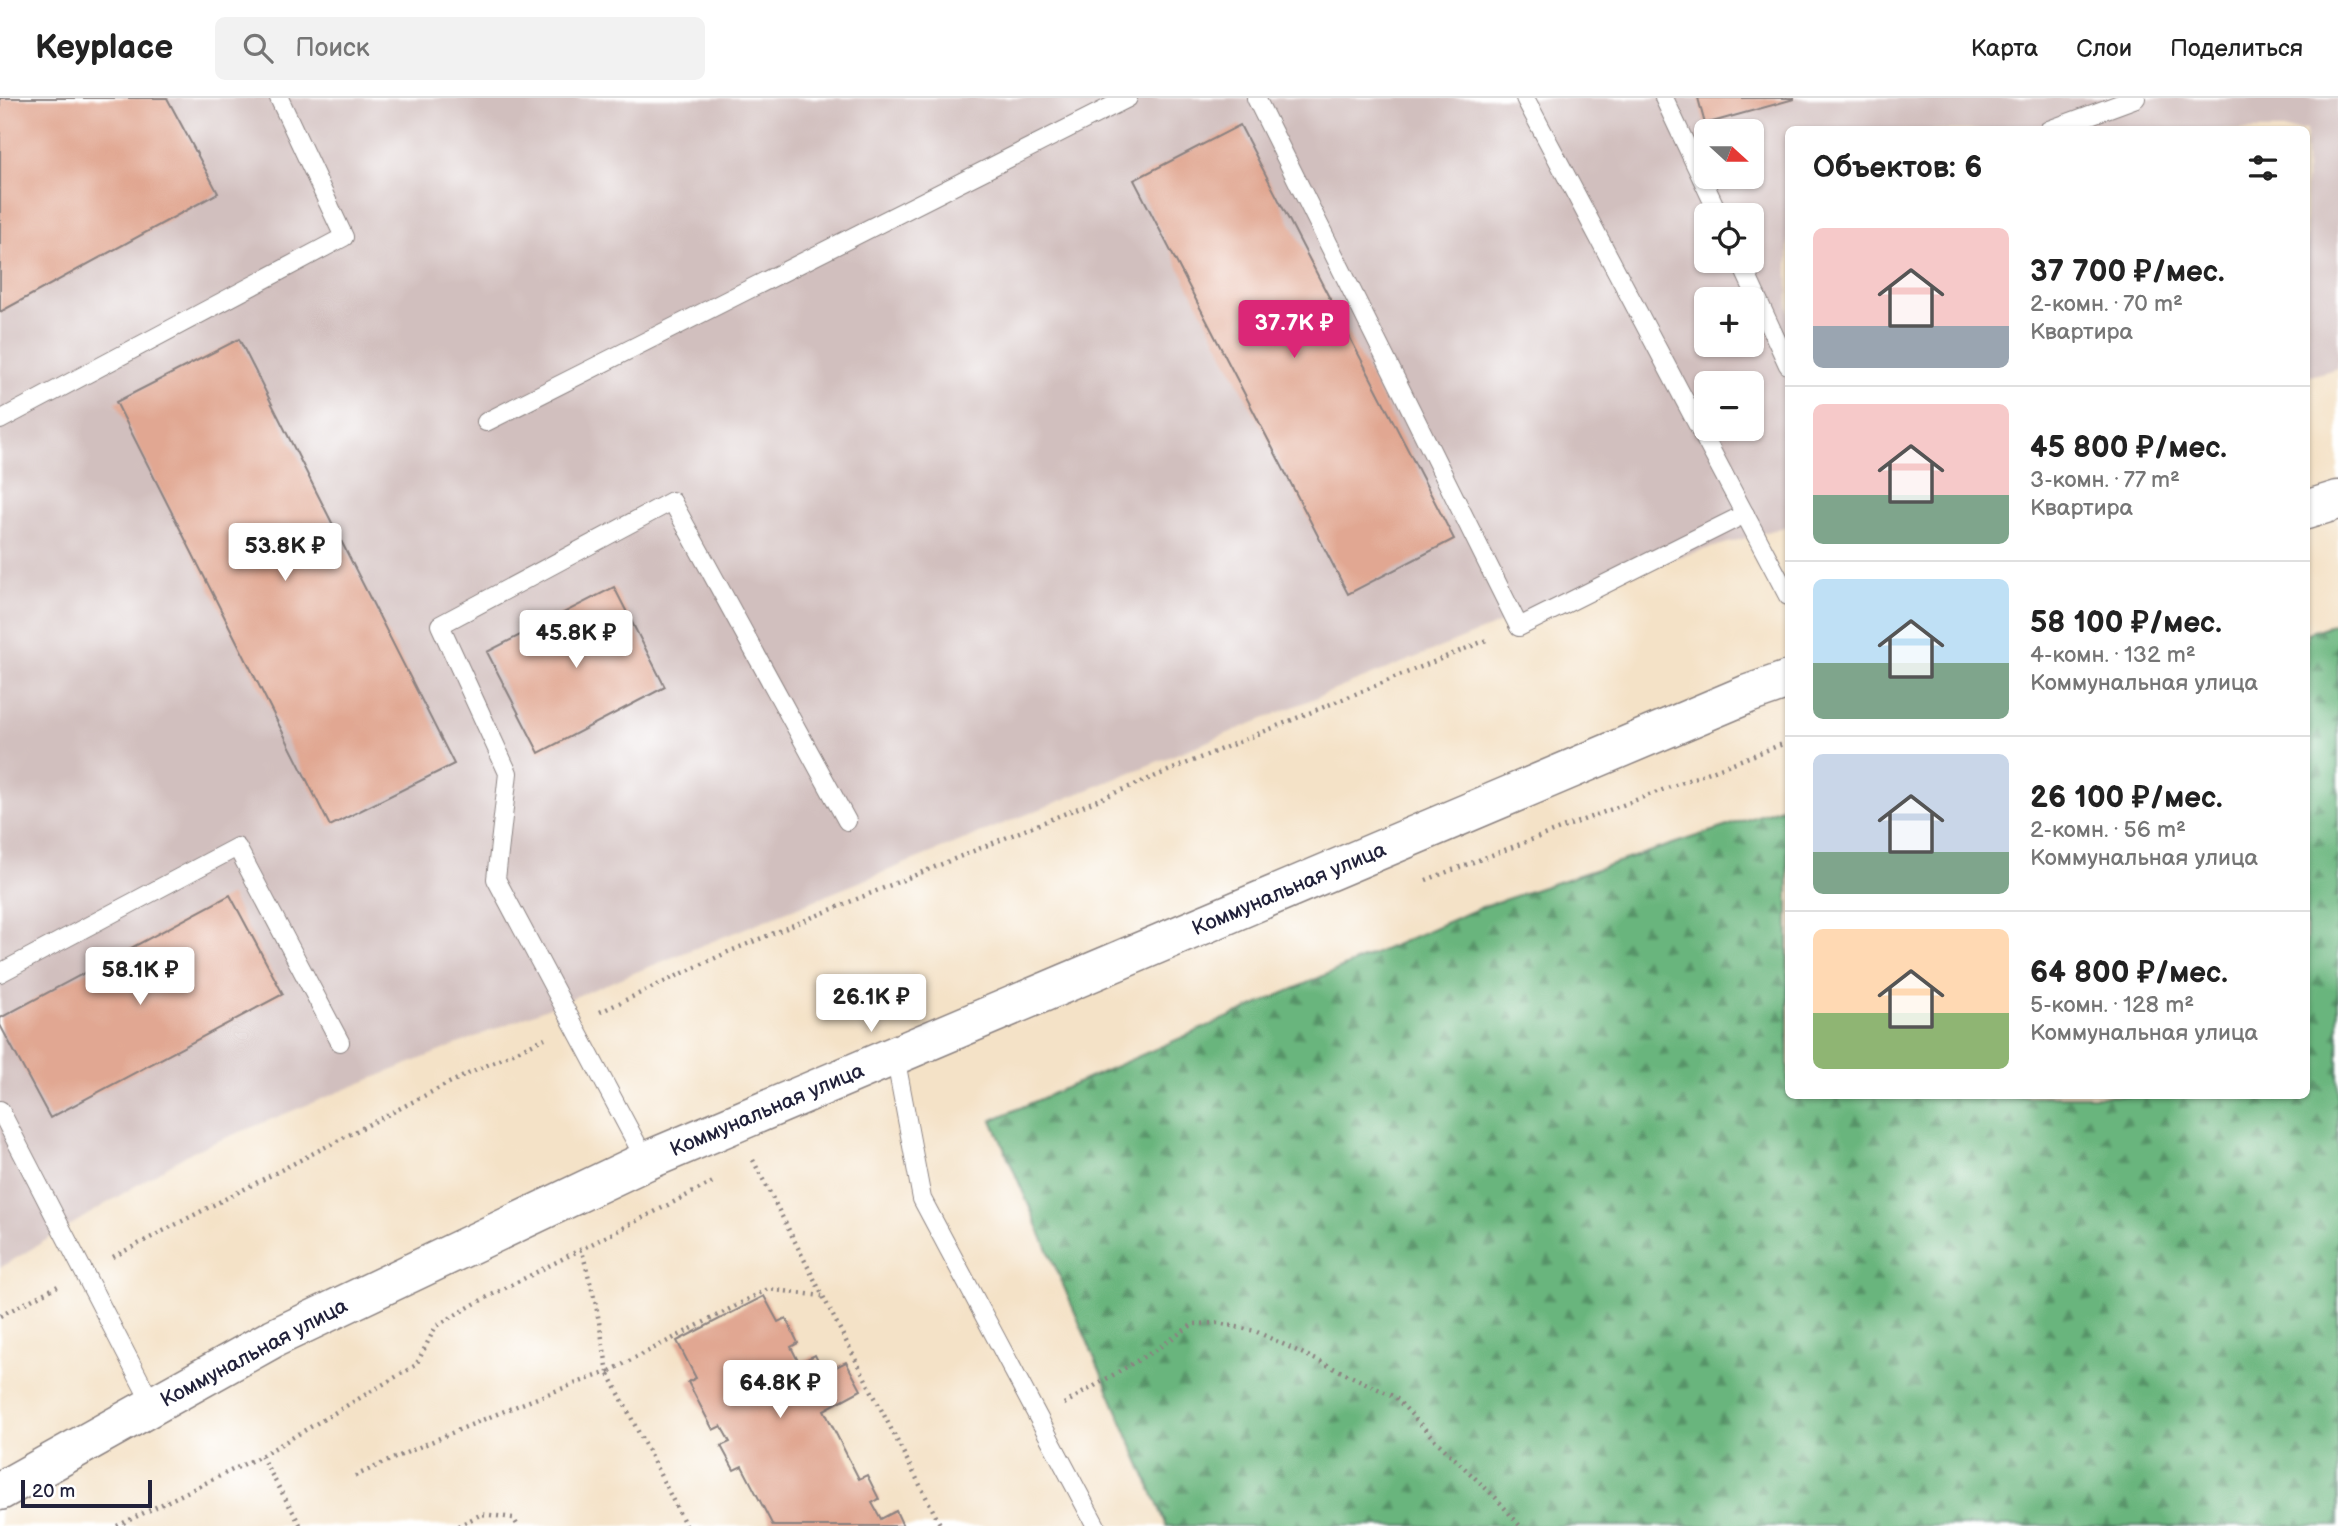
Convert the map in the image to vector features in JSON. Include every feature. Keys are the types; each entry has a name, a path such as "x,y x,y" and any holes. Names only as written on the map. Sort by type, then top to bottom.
{"street":[{"path":"2310,509 2338,500"},
{"name":"Коммунальная улица","path":"0,1491 274,1338 646,1161 1748,694 1785,681"}],"lane":[{"path":"0,419 344,237 279,98"},
{"path":"486,422 1128,98"},
{"path":"1256,98 1519,627 1745,514"},
{"path":"1525,98 1785,590"},
{"path":"1664,98 1713,203"},
{"path":"2060,126 2136,98"},
{"path":"1746,273 1785,358"},
{"path":"646,1161 496,879 508,772 440,625 672,500 847,821"},
{"path":"0,973 237,847 340,1042"},
{"path":"895,1056 922,1199 1096,1526"},
{"path":"0,1110 153,1406"}],"path":[{"path":"0,1316 449,1083 728,952 1519,627"},
{"path":"1416,884 1785,743"},
{"path":"741,1167 763,1155"},
{"path":"753,1160 941,1526"},
{"path":"117,1526 261,1457 416,1365 436,1326 716,1180"},
{"path":"582,1251 596,1305 608,1373 686,1526"},
{"path":"355,1476 542,1395 608,1373 768,1289 823,1296"},
{"path":"1039,1418 1194,1325 1219,1323 1255,1331 1395,1397 1436,1441 1496,1498 1520,1526"},
{"path":"261,1457 301,1526"},
{"path":"458,1526 482,1514 513,1518 518,1526"}],"shaded area":[{"path":"0,98 2338,98 2338,368 2310,376 2310,126 1785,126 1785,527 1632,570 193,1151 0,1268"}],"green space":[{"path":"2338,623 2338,1526 1167,1526 992,1120 1482,907 1785,807 1785,1099 2310,1099 2310,632"}],"building":[{"path":"0,98 167,98 218,193 0,312"},
{"path":"1698,98 1794,98 1723,119 1704,119"},
{"path":"1240,125 1454,539 1348,594 1134,180"},
{"path":"239,339 454,764 330,826 116,402"},
{"path":"614,587 665,687 539,753 487,652"},
{"path":"230,895 283,994 50,1118 0,1025 0,1018"},
{"path":"764,1296 778,1322 786,1318 798,1343 791,1347 799,1363 815,1355 824,1373 846,1362 861,1390 824,1410 859,1479 867,1475 879,1499 872,1503 881,1519 896,1511 903,1526 773,1526 742,1466 734,1470 721,1446 730,1442 721,1426 713,1430 688,1382 696,1378 677,1341"}]}
